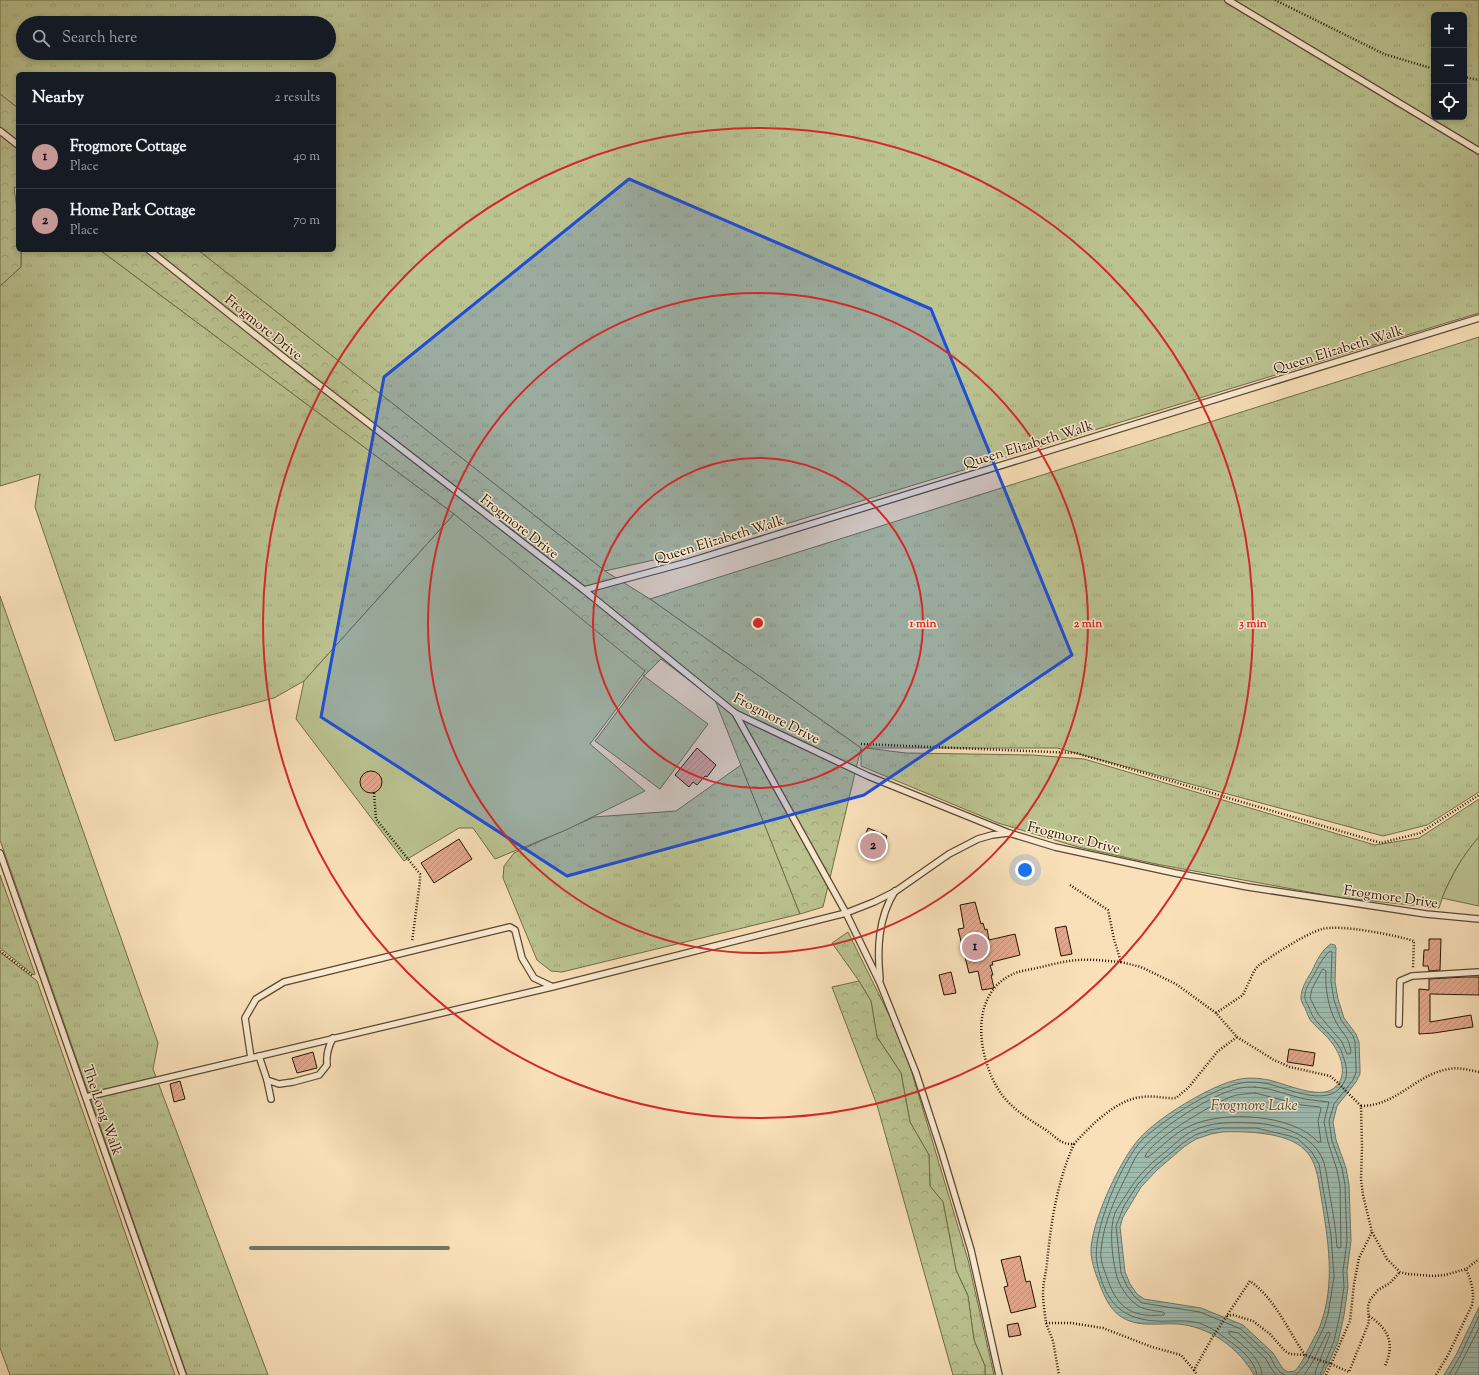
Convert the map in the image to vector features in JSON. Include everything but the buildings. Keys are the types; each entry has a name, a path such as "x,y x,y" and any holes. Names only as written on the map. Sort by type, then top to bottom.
{"lane":[{"path":"1228,0 1479,151"},
{"path":"0,131 16,143"},
{"name":"Frogmore Drive","path":"152,252 283,357 584,590 735,713 868,776 1009,833 1055,847 1248,887 1426,914 1479,919"},
{"name":"Queen Elizabeth Walk","path":"584,590 688,562 1479,318"},
{"path":"735,713 846,913 880,983 916,1073 971,1250 999,1375"},
{"path":"86,1096 552,987 846,913 874,902 896,891 949,854 978,839 992,835 1009,833"},
{"name":"The Long Walk","path":"0,853 183,1375"},
{"path":"880,983 877,956 881,929 889,902 896,891"},
{"path":"251,1058 245,1018 256,998 284,982 510,927 515,930 522,958 534,978 552,987"},
{"path":"1399,1024 1400,981 1412,976 1479,972"},
{"path":"267,1080 279,1084 319,1075 327,1065 326,1056 333,1038"},
{"path":"259,1056 267,1080 271,1099"}],"path":[{"path":"1275,0 1384,54 1431,68"},
{"path":"1467,78 1479,80"},
{"path":"860,744 1076,753 1381,843 1420,833 1479,795"},
{"path":"374,793 376,818 420,874 411,951"},
{"path":"1070,885 1108,910 1114,939 1121,962"},
{"path":"1216,1013 1244,995 1254,971 1264,962 1311,933 1331,927 1400,936 1414,941 1412,976"},
{"path":"0,951 47,987"},
{"path":"1074,1144 1066,1144 1061,1142 1055,1136 1027,1118 1012,1107 998,1089 993,1079 982,1044 980,1033 982,1015 991,994 1010,975 1077,960 1121,962 1141,967 1176,984 1216,1013 1237,1037 1274,1060 1290,1067 1330,1076 1361,1106 1361,1179 1363,1194 1372,1232 1387,1258 1400,1272 1434,1276 1445,1275 1466,1269 1479,1259"},
{"path":"1059,1375 1053,1341 1046,1324 1043,1293 1050,1230 1055,1203 1061,1179 1074,1144 1090,1127 1111,1110 1133,1099 1148,1096 1176,1098 1188,1088 1218,1051 1237,1037"},
{"path":"1361,1106 1375,1105 1393,1098 1440,1071 1457,1068 1479,1072"},
{"path":"1326,1375 1350,1321 1354,1284 1359,1258 1372,1232"},
{"path":"1436,1375 1448,1355 1472,1305 1472,1287 1466,1269"},
{"path":"1227,1316 1233,1315 1253,1321 1270,1334 1285,1351 1290,1354 1305,1355 1349,1372 1369,1322 1368,1306 1373,1295 1378,1290 1390,1283 1400,1272"},
{"path":"1194,1370 1212,1338 1250,1280 1268,1297 1278,1310 1305,1355"},
{"path":"1369,1316 1379,1323 1386,1332 1389,1345 1389,1358 1385,1366"},
{"path":"1046,1324 1071,1323 1103,1328 1152,1347 1182,1355 1197,1375"}],"highlighted area":[{"path":"629,179 931,309 1072,655 864,795 567,876 321,717 384,377"}],"green space":[{"path":"0,0 1479,0 1479,313 707,548 605,571 201,252 336,252 336,72 16,72 16,106 0,94"},
{"path":"0,94 16,106 16,188 14,187 16,202 16,252 21,252 21,267 0,286"},
{"path":"21,252 103,252 454,514 304,681 274,698 115,741 35,507 40,474 0,486 0,286 21,267"},
{"path":"103,252 201,252 605,571 650,599 861,748 823,907 800,914 715,700 661,659 644,676 454,514"},
{"path":"1479,337 1479,792 1427,825 1383,836 1057,748 866,748 906,753 1032,755 1084,759 1375,845 1419,838 1479,799 1479,837 1455,870 1446,888 1439,908 1336,897 1156,864 1078,847 998,823 861,766 861,748 650,599"},
{"path":"454,514 645,671 590,744 645,791 566,830 495,859 473,828 459,828 404,861 296,719 304,681"},
{"path":"0,596 158,1043 153,1069 268,1375 187,1375 0,840"},
{"path":"644,676 708,724 660,789 595,741"},
{"path":"741,765 800,914 562,972 551,971 537,960 503,878 504,866 514,853 594,817 676,811"},
{"path":"1479,837 1479,906 1442,898 1467,851"},
{"path":"0,875 35,974 34,975 0,948"},
{"path":"848,932 903,1043 968,1260 994,1375 985,1375 985,1366 974,1340 968,1296 956,1270 943,1202 930,1186 929,1155 910,1122 901,1073 877,1037 871,1001 859,981 832,943"},
{"path":"0,952 37,981 175,1375 10,1375 0,1348"},
{"path":"859,981 871,1001 877,1037 901,1073 910,1122 929,1155 930,1186 943,1202 956,1270 968,1296 974,1340 985,1366 985,1375 953,1375 877,1105 832,987"}],"water":[{"name":"Frogmore Lake","path":"1331,944 1335,945 1336,948 1335,982 1338,999 1344,1018 1356,1034 1359,1042 1360,1074 1356,1082 1337,1106 1333,1122 1336,1140 1346,1168 1349,1185 1351,1241 1347,1271 1348,1287 1344,1315 1338,1342 1323,1375 1254,1375 1240,1356 1222,1340 1200,1329 1177,1324 1140,1324 1127,1320 1116,1313 1105,1298 1092,1261 1092,1241 1095,1226 1108,1193 1115,1177 1131,1149 1147,1131 1184,1104 1225,1083 1244,1078 1269,1080 1311,1092 1327,1092 1337,1085 1342,1075 1342,1064 1338,1054 1331,1041 1310,1019 1301,998 1306,980 1320,956","holes":["1253,1132 1265,1134 1287,1139 1296,1143 1304,1149 1312,1159 1316,1171 1324,1212 1328,1245 1328,1294 1319,1328 1302,1361 1295,1371 1288,1372 1283,1369 1273,1353 1243,1325 1201,1308 1144,1299 1137,1294 1130,1284 1125,1272 1120,1227 1123,1217 1141,1187 1157,1170 1185,1146 1196,1139 1211,1134"]},
{"path":"1479,1307 1479,1375 1444,1375 1456,1355"}],"waterway":[{"path":"251,1248 448,1248"}],"place":[{"name":"Home Park Cottage","path":"873,846"},
{"name":"Frogmore Cottage","path":"975,947"}]}
